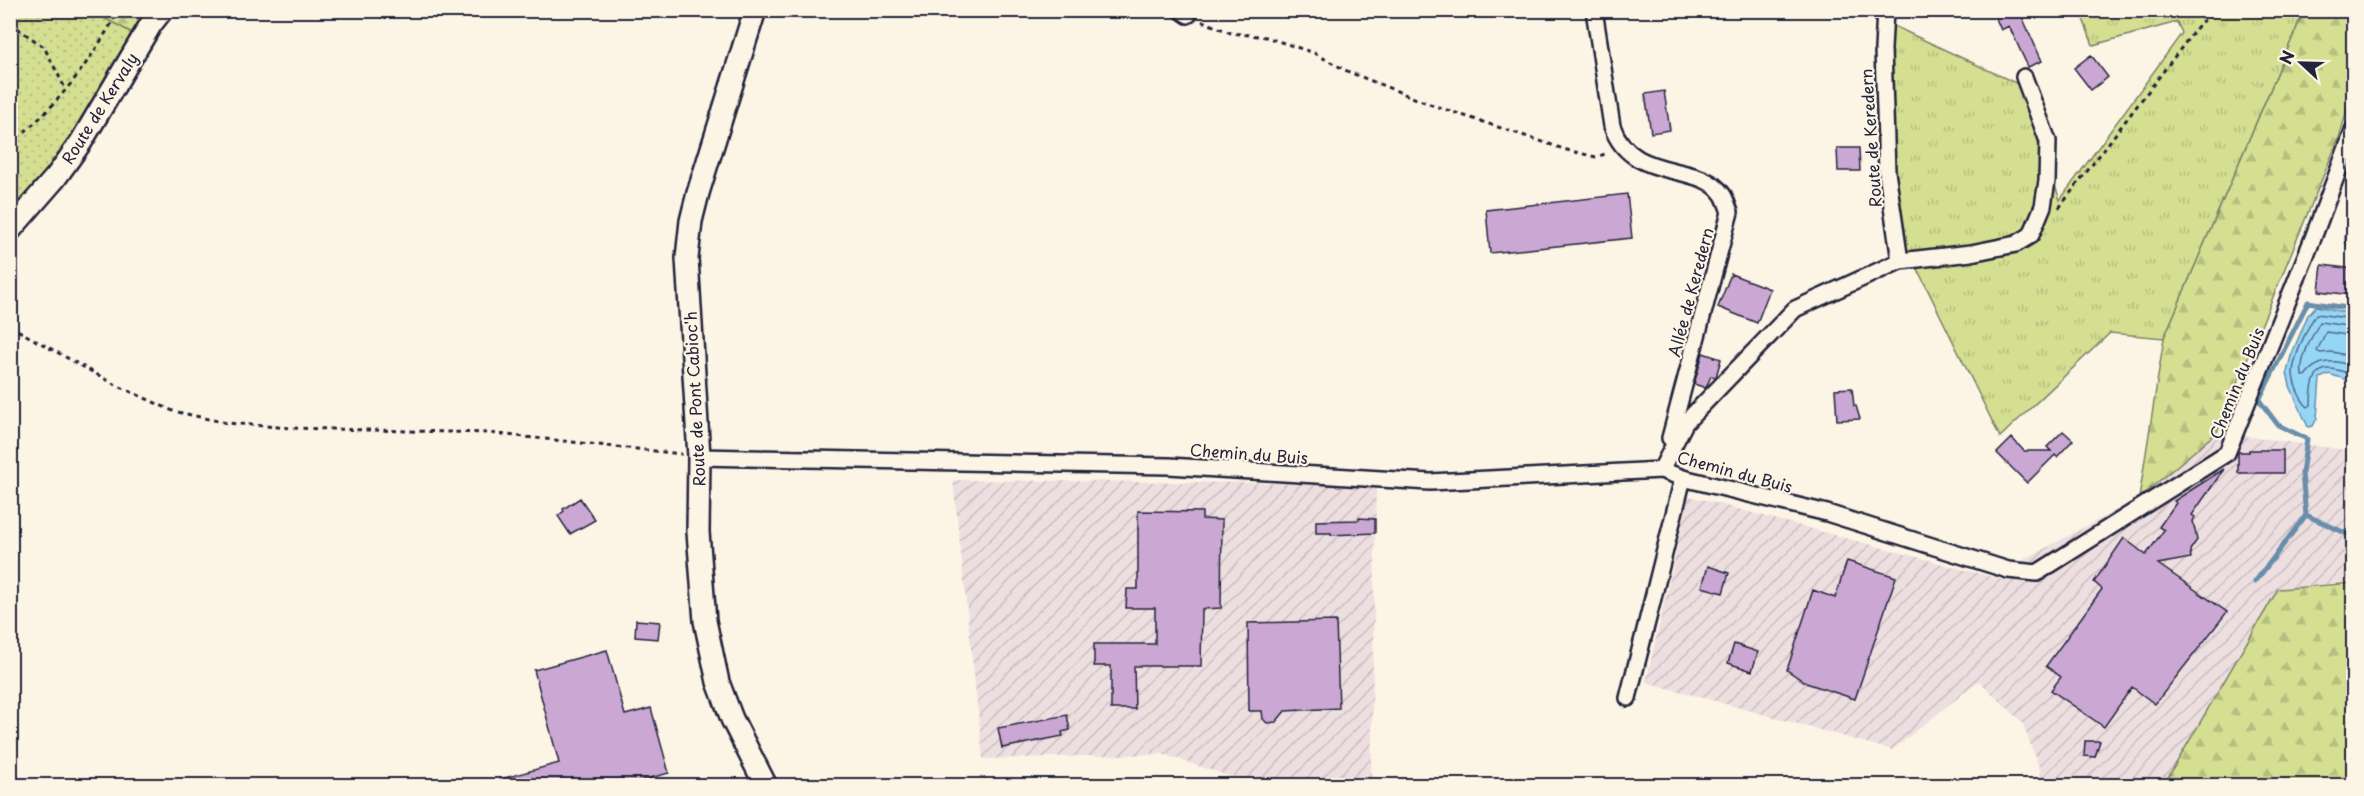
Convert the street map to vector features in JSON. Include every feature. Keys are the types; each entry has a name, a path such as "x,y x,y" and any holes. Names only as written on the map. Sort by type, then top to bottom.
{"street":[{"name":"Route de Kervaly","path":"10,230 56,177 81,142 145,33 162,10"},
{"name":"Route de Pont Cabioc'h","path":"755,10 698,193 687,258 699,457 699,532 705,621 718,682 732,719 766,786"},
{"path":"1594,10 1612,126 1616,138 1624,148"},
{"name":"Route de Keredern","path":"1884,10 1887,172 1900,261"},
{"path":"1661,470 1685,423 1795,309 1900,261 1971,253 2016,244 2031,235 2043,206 2047,181 2048,141 2024,76"},
{"name":"Chemin du Buis","path":"699,457 1169,466 1430,482 1661,470 1683,478 1827,513 2008,570 2037,573 2227,453 2354,129"},
{"name":"Allée de Keredern","path":"1624,148 1651,165 1704,180 1722,193 1730,212 1661,470"},
{"path":"1628,698 1683,478"}],"path":[{"path":"10,143 27,131 66,90 94,54 119,10"},
{"path":"2053,216 2201,22 2223,10"},
{"path":"1185,13 1231,33 1266,37 1314,53 1348,72 1432,105 1567,150 1596,157 1624,148"},
{"path":"10,23 26,32 44,47 66,90"},
{"path":"10,326 114,384 173,411 227,423 291,428 489,433 699,457"},
{"path":"481,786 488,779"}],"shaded area":[{"path":"2217,432 2353,451 2353,581 2278,589 2167,779 2155,785 2037,785 2040,770 2022,722 1979,681 1892,750 1646,682 1689,496 2003,580 2025,559 2139,498"},
{"path":"953,480 1376,484 1371,785 1253,784 1162,754 983,759"}],"green space":[{"path":"11,11 91,11 134,34 81,126 11,220"},
{"path":"91,11 152,11 134,34"},
{"path":"2080,11 2304,11 2164,338 2110,333 2000,437 1885,203 1879,19 2020,85 2060,200 2182,33 2177,22 2093,45"},
{"path":"2304,11 2353,11 2353,90 2339,138 2217,432 2139,498 2164,338"},
{"path":"2353,583 2353,785 2155,785 2167,779 2278,589"}],"water":[{"path":"2316,306 2353,314 2353,382 2329,374 2320,378 2317,418 2313,426 2308,427 2290,386 2287,372 2308,315"}],"building":[{"path":"2002,10 2019,10 2042,61 2028,67 2009,26 2001,30 1994,14"},
{"path":"2091,55 2108,77 2091,90 2074,68"},
{"path":"1664,91 1670,130 1651,133 1645,94"},
{"path":"1837,148 1859,148 1860,171 1838,171"},
{"path":"1627,194 1632,238 1490,253 1486,210"},
{"path":"2322,265 2354,269 2352,295 2319,291"},
{"path":"1731,274 1770,289 1757,323 1718,307"},
{"path":"1703,353 1721,359 1716,377 1711,376 1706,388 1694,384"},
{"path":"1852,388 1854,406 1856,406 1860,419 1837,420 1835,389"},
{"path":"2063,431 2073,440 2027,483 1997,453 2012,438 2024,451 2051,451 2047,447"},
{"path":"2249,450 2283,450 2283,473 2238,473 2238,452 2249,452"},
{"path":"2224,469 2192,515 2195,517 2193,521 2197,540 2190,550 2191,558 2158,564 2227,612 2155,704 2132,687 2104,727 2051,690 2061,677 2046,666 2102,589 2094,582 2124,538 2146,555 2164,530 2159,527 2176,503 2174,501"},
{"path":"580,498 595,520 570,534 558,516 564,511 563,509"},
{"path":"1138,511 1202,512 1202,519 1222,520 1221,608 1202,609 1201,666 1134,666 1135,709 1111,709 1111,666 1094,666 1094,644 1155,644 1155,608 1126,608 1127,589 1138,589"},
{"path":"1359,518 1375,519 1375,533 1331,535 1331,533 1316,533 1316,521 1359,520"},
{"path":"1847,561 1896,577 1855,699 1806,683 1787,670 1813,590 1835,598"},
{"path":"1708,566 1729,573 1723,593 1702,587"},
{"path":"636,620 660,622 658,639 635,637"},
{"path":"1336,621 1339,708 1285,711 1276,722 1267,723 1263,719 1262,711 1249,711 1248,623"},
{"path":"1734,644 1758,652 1752,671 1728,663"},
{"path":"607,650 625,715 651,708 669,773 643,780 644,786 494,786 494,781 559,763 534,670"},
{"path":"1067,715 1070,730 1062,732 1063,736 1002,748 998,728"},
{"path":"2085,741 2100,741 2095,757 2084,756"}],"waterway":[{"path":"2354,221 2346,238 2354,254"},
{"path":"2255,582 2306,515 2302,473 2307,439 2278,425 2259,400 2308,302 2354,309"},
{"path":"2306,515 2354,537"}]}
